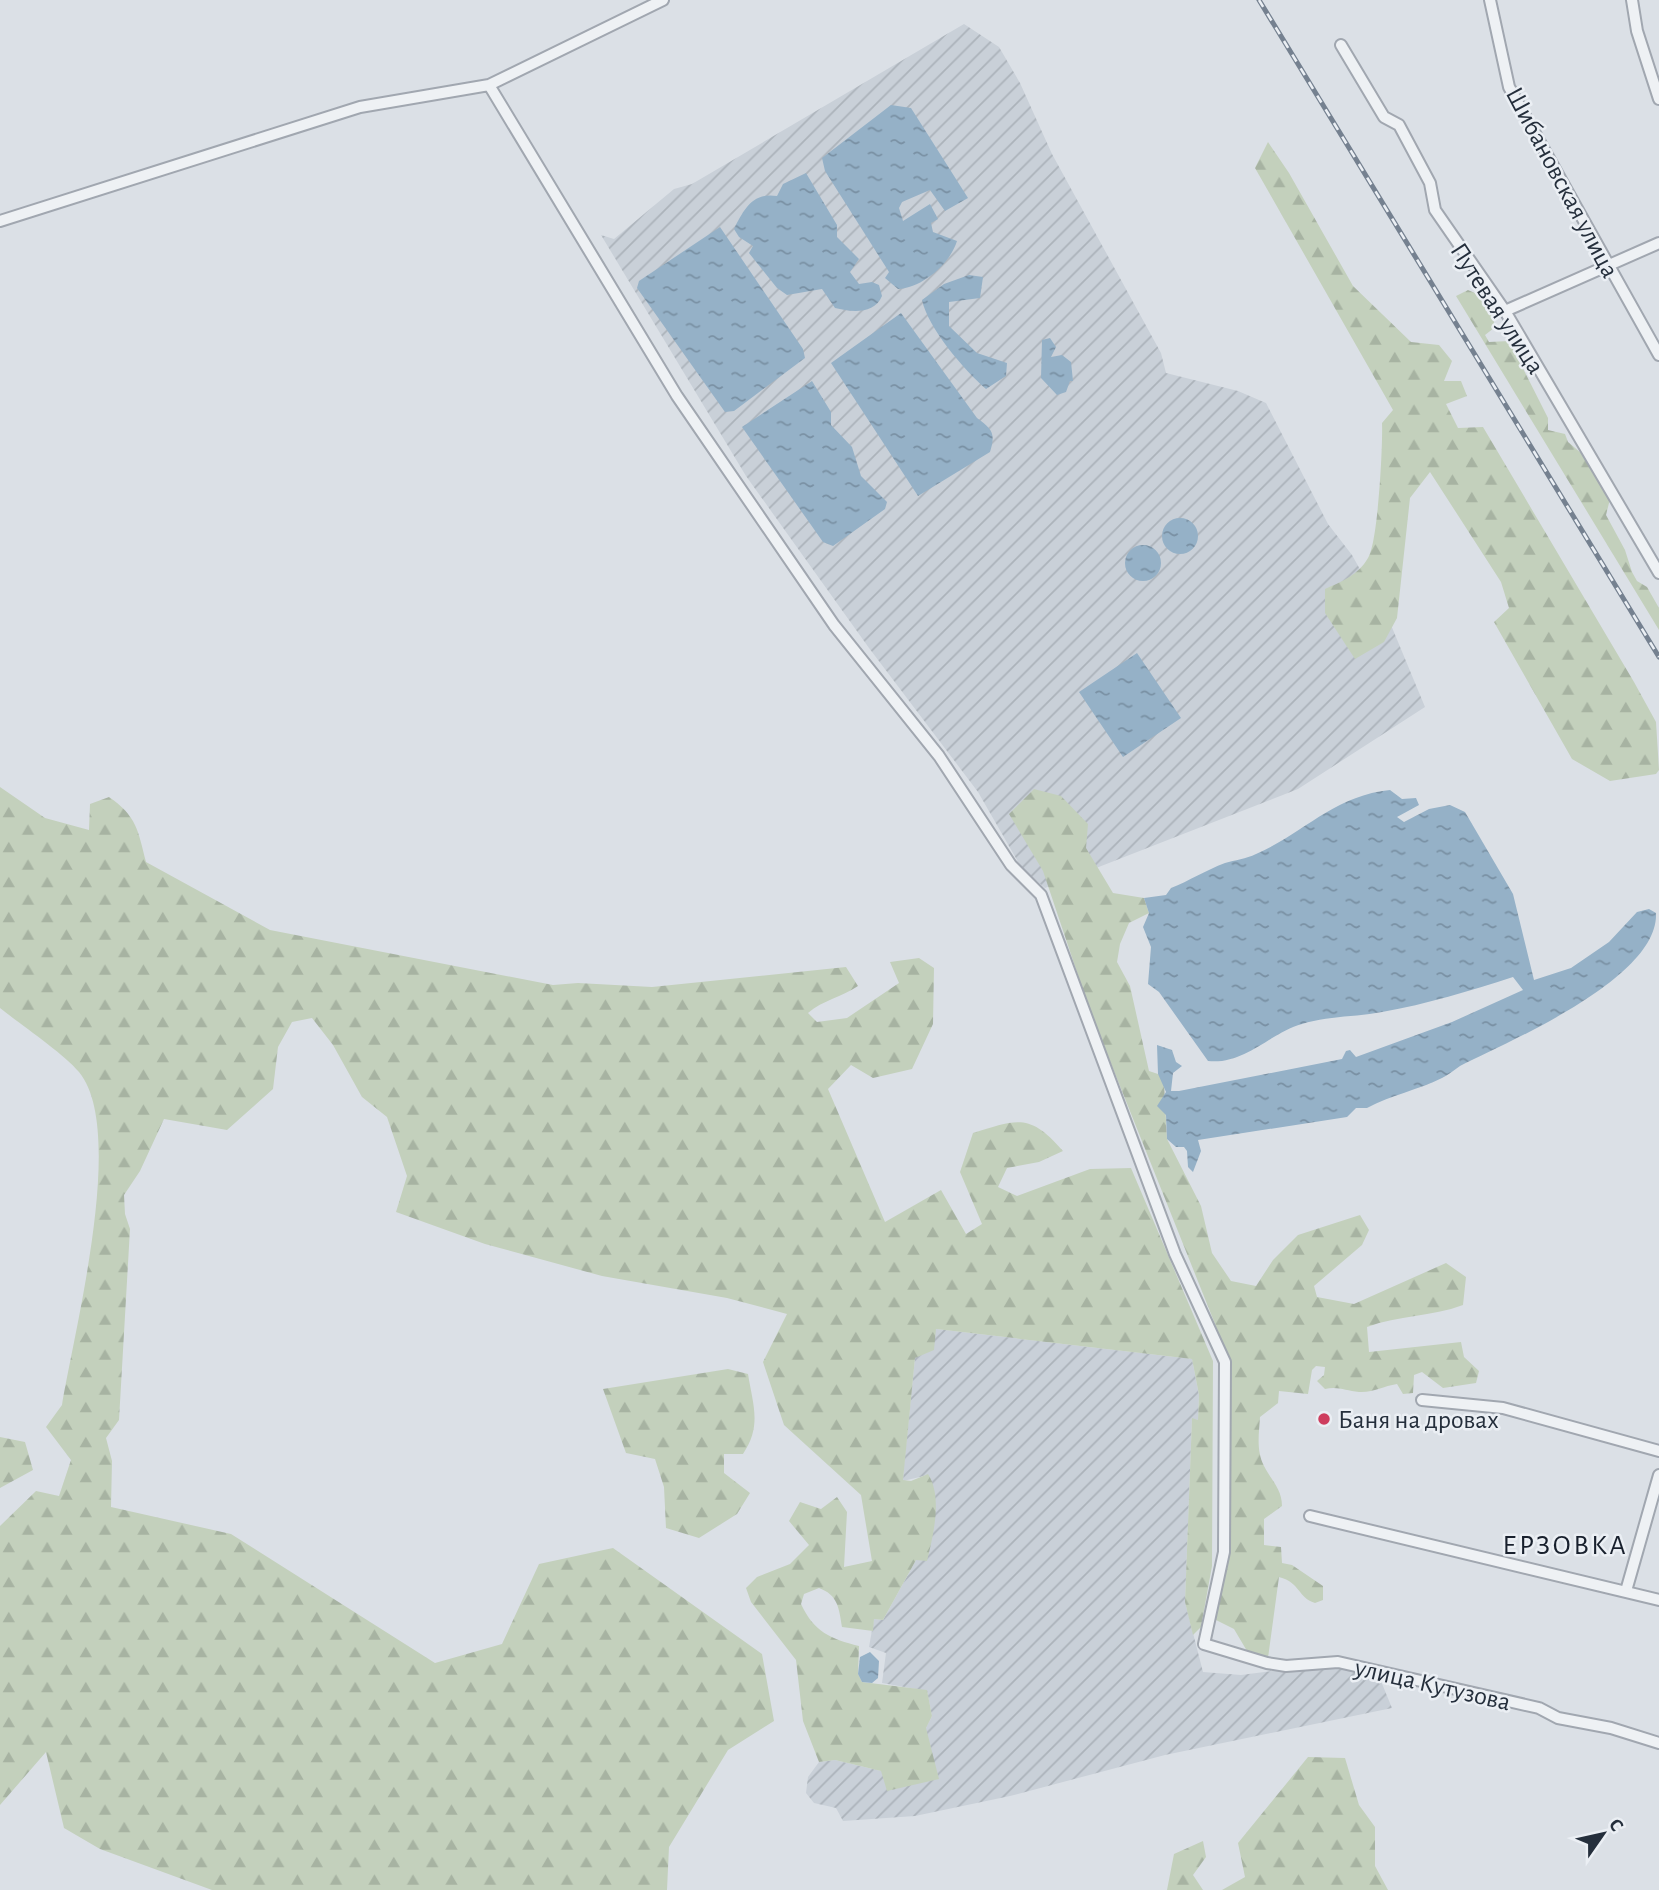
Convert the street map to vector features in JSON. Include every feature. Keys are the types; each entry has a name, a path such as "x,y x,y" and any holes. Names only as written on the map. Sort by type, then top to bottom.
{"street":[{"path":"0,220 360,107 489,85 663,0"},
{"name":"Шибановская улица","path":"1490,0 1509,87 1659,355"},
{"path":"1632,0 1637,31 1659,99"},
{"name":"Путевая улица","path":"1341,45 1384,117 1399,125 1430,183 1435,210 1505,311 1659,573"},
{"name":"улица Кутузова","path":"489,85 677,396 834,625 939,756 1011,864 1041,895 1175,1254 1225,1362 1224,1552 1204,1644 1286,1666 1326,1661 1395,1673 1539,1708 1558,1718 1611,1728 1659,1743"},
{"path":"1505,311 1659,243"},
{"path":"1422,1401 1503,1408 1659,1451"},
{"path":"1626,1591 1659,1475"},
{"path":"1310,1516 1659,1600"}],"shaded area":[{"path":"964,24 999,47 1020,83 1052,154 1161,353 1166,373 1238,391 1266,403 1328,524 1352,555 1391,625 1425,707 1298,789 1045,888 1021,867 978,792 869,648 746,476 601,235 614,239 674,189 692,184"},
{"path":"936,1329 1192,1359 1199,1395 1198,1420 1192,1419 1185,1602 1203,1672 1241,1675 1325,1664 1378,1674 1392,1708 1165,1755 1010,1796 915,1816 843,1821 836,1808 814,1803 806,1793 808,1777 819,1762 835,1760 881,1771 926,1728 932,1716 927,1691 882,1683 886,1653 869,1647 874,1619 883,1620 916,1560 928,1475 903,1481 904,1465 915,1358"}],"green space":[{"path":"1268,142 1289,173 1353,286 1411,342 1439,345 1452,361 1444,381 1461,381 1467,396 1446,404 1458,428 1483,427 1634,682 1656,722 1659,770 1656,774 1610,781 1572,759 1494,622 1509,608 1501,582 1430,472 1410,498 1397,618 1384,642 1355,659 1325,613 1325,589 1355,573 1364,564 1372,549 1379,493 1382,423 1393,410 1255,168"},
{"path":"1468,290 1481,296 1489,304 1494,328 1485,335 1489,342 1509,341 1548,418 1548,430 1565,434 1568,442 1587,458 1610,499 1606,515 1625,550 1632,572 1637,581 1647,587 1659,608 1659,630 1456,296"},
{"path":"0,787 45,818 89,830 90,804 109,797 125,811 135,825 146,862 270,930 553,985 578,983 652,987 846,967 858,986 808,1013 817,1022 847,1018 899,983 890,962 919,958 934,968 933,1024 912,1069 873,1078 851,1065 828,1089 885,1222 941,1190 966,1234 982,1224 960,1172 973,1133 1001,1125 1022,1122 1032,1125 1052,1139 1063,1151 1039,1162 1007,1168 998,1187 1017,1196 1090,1169 1131,1168 1213,1361 1212,1566 1201,1627 1193,1635 1185,1602 1192,1418 1198,1420 1199,1395 1192,1359 936,1329 934,1350 915,1358 903,1480 911,1481 928,1474 933,1483 936,1505 927,1561 916,1560 883,1620 874,1619 873,1631 842,1627 834,1598 819,1588 804,1594 801,1604 806,1614 824,1633 859,1646 858,1674 862,1682 927,1690 932,1716 926,1728 939,1779 887,1791 881,1771 835,1760 819,1762 803,1721 796,1660 751,1602 746,1588 757,1577 790,1564 809,1545 789,1521 800,1502 821,1509 837,1497 847,1512 844,1567 872,1561 861,1495 784,1425 763,1362 787,1314 727,1298 602,1276 485,1244 396,1212 407,1176 387,1117 362,1097 333,1045 312,1018 292,1022 278,1047 273,1089 227,1130 164,1119 140,1171 124,1195 125,1214 130,1229 119,1420 106,1438 112,1461 111,1507 231,1534 435,1663 502,1644 539,1564 613,1548 762,1654 774,1721 728,1750 669,1847 667,1890 212,1890 100,1849 64,1828 46,1752 0,1805 0,1526 36,1491 59,1496 71,1460 46,1427 62,1405 85,1282 98,1183 98,1138 93,1100 79,1072 53,1048 0,1008"},
{"path":"1034,789 1061,796 1088,824 1086,848 1113,893 1144,898 1149,913 1129,923 1120,944 1117,962 1130,986 1149,1071 1158,1074 1164,1083 1167,1139 1201,1206 1212,1253 1231,1281 1256,1286 1273,1260 1298,1235 1360,1215 1369,1230 1362,1245 1314,1286 1317,1297 1354,1304 1446,1263 1466,1277 1463,1305 1367,1327 1369,1352 1461,1342 1464,1357 1479,1371 1476,1383 1443,1388 1422,1372 1414,1375 1413,1393 1403,1394 1397,1384 1364,1392 1325,1389 1317,1381 1324,1375 1325,1367 1316,1366 1312,1370 1308,1394 1279,1391 1278,1403 1260,1417 1260,1454 1282,1500 1282,1506 1264,1519 1264,1545 1281,1547 1282,1563 1292,1565 1323,1586 1323,1600 1315,1603 1291,1583 1279,1577 1268,1658 1247,1651 1234,1629 1214,1619 1227,1546 1229,1359 1090,1011 1043,871 1009,814"},
{"path":"728,1369 748,1374 754,1406 754,1425 743,1454 724,1454 724,1473 750,1493 737,1514 699,1538 666,1528 664,1487 655,1459 626,1453 603,1389"},
{"path":"0,1437 25,1442 33,1470 0,1488"},
{"path":"1308,1757 1345,1758 1359,1805 1375,1827 1375,1866 1388,1890 1222,1890 1245,1877 1238,1843"},
{"path":"1203,1841 1206,1857 1193,1875 1203,1890 1167,1890 1174,1854"}],"water":[{"path":"891,105 911,108 968,198 945,211 930,190 902,202 899,208 903,221 930,204 938,219 931,223 933,232 957,241 948,258 934,273 907,288 898,289 885,278 889,272 825,171 822,158"},
{"path":"806,173 837,225 837,237 859,259 850,272 859,284 872,282 879,285 882,296 868,309 855,311 835,308 822,289 787,295 777,288 749,253 753,246 739,237 734,229 755,199 777,196 783,184"},
{"path":"720,227 803,349 805,358 734,411 725,412 637,288 639,281"},
{"path":"969,275 983,277 980,298 949,302 949,326 977,353 1007,363 1006,376 986,389 948,348 931,323 922,300 944,284"},
{"path":"901,313 977,418 989,429 993,440 990,452 918,496 831,363"},
{"path":"1050,338 1056,347 1051,357 1062,355 1071,362 1073,381 1070,381 1066,392 1057,395 1041,378 1042,340"},
{"path":"812,381 831,412 831,425 852,447 861,476 887,502 885,509 833,546 823,542 742,427"},
{"path":"1180,518 1193,523 1198,536 1193,549 1180,554 1167,549 1162,536 1167,523"},
{"path":"1143,545 1156,550 1161,563 1156,576 1143,581 1130,576 1125,563 1130,550"},
{"path":"1137,653 1181,718 1123,757 1079,692"},
{"path":"1390,790 1402,799 1416,798 1419,805 1397,817 1404,822 1429,809 1450,805 1465,812 1513,894 1534,980 1571,968 1609,942 1637,912 1649,909 1656,913 1650,938 1633,962 1576,1006 1442,1078 1367,1108 1356,1108 1347,1117 1198,1140 1201,1151 1193,1172 1188,1167 1187,1151 1184,1147 1176,1147 1167,1139 1166,1115 1157,1106 1166,1092 1158,1074 1157,1045 1172,1050 1176,1062 1182,1066 1173,1073 1171,1091 1179,1091 1342,1059 1346,1051 1350,1050 1356,1057 1452,1022 1523,990 1513,977 1415,1005 1372,1014 1312,1021 1290,1028 1233,1058 1208,1061 1159,992 1148,984 1151,947 1143,927 1149,913 1144,898 1166,895 1171,888 1211,869 1256,854 1352,799"},
{"path":"870,1652 879,1661 878,1678 872,1683 862,1682 858,1674 860,1657"}],"railway":[{"path":"1259,0 1659,657"}],"place":[{"name":"Баня на дровах","path":"1324,1419"}],"district":[{"name":"ЕРЗОВКА","path":"1565,1544"}]}
